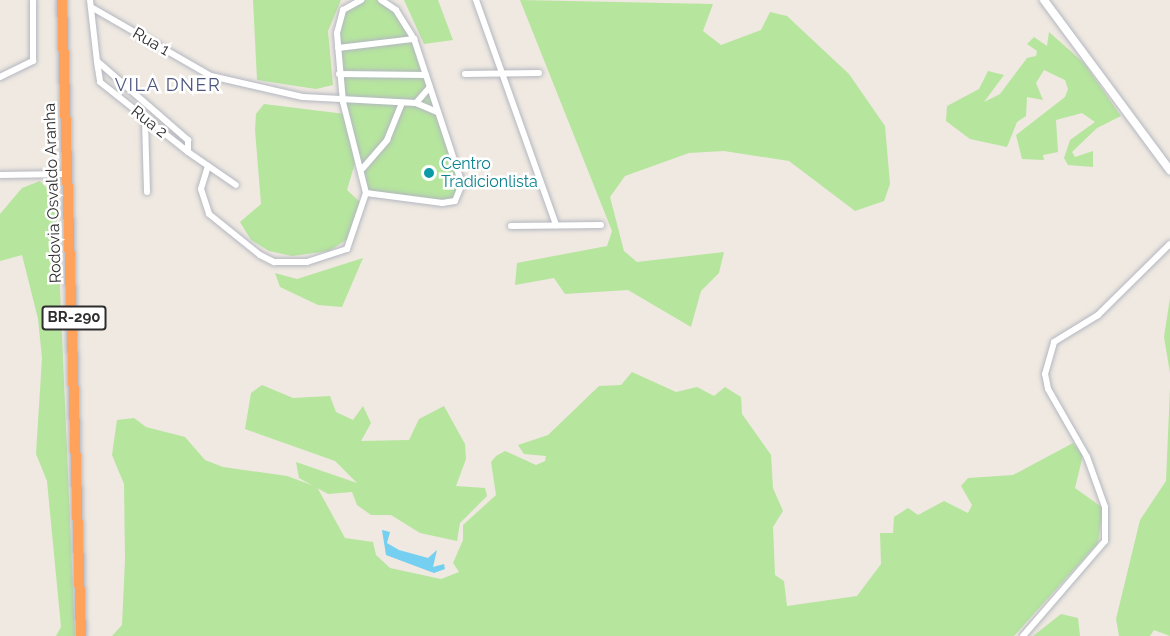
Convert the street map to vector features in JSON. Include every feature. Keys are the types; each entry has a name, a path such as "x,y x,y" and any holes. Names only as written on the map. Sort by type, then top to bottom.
{"highway":[{"name":"Rodovia Osvaldo Aranha","path":"62,0 81,636"}],"street":[{"path":"0,76 33,61 33,0"},
{"path":"208,166 201,189 209,214 274,262 307,262 347,249 366,193 363,168 343,102 338,48 343,10 361,0"},
{"path":"366,193 442,203 461,195 458,165 437,112 414,39 396,10 381,0"},
{"path":"476,0 556,225"},
{"path":"1044,0 1170,170"},
{"name":"Rua 2","path":"91,4 99,82 145,120 236,185"},
{"name":"Rua 1","path":"91,4 211,76 268,92 343,102 416,103"},
{"path":"338,48 414,39"},
{"name":"Rua 2","path":"97,62 188,140 188,152"},
{"path":"465,74 539,73"},
{"path":"339,74 426,75"},
{"path":"430,87 416,103 437,112"},
{"path":"363,168 387,140 402,103"},
{"path":"145,120 147,192"},
{"path":"0,175 66,174"},
{"path":"511,226 601,225"},
{"path":"1023,636 1105,541 1105,507 1087,457 1048,389 1045,374 1054,342 1098,315 1170,244"}],"green space":[{"path":"253,0 341,0 328,31 333,85 316,89 257,80"},
{"path":"361,0 381,0 396,10 414,39 462,184 455,201 366,193 343,102 337,33 343,10"},
{"path":"404,0 438,0 453,40 424,44"},
{"path":"520,0 713,4 703,31 721,45 761,30 770,12 787,16 849,74 885,126 890,184 884,201 855,211 789,161 724,151 689,153 625,176 610,197 624,251 637,262 724,252 719,273 701,291 691,327 628,290 565,294 554,278 515,285 517,263 607,246 612,231"},
{"path":"1049,32 1084,63 1121,116 1097,128 1072,152 1075,157 1093,151 1093,167 1068,165 1064,158 1070,140 1095,122 1082,113 1056,120 1058,152 1043,155 1044,160 1022,159 1016,135 1065,97 1068,89 1065,80 1044,70 1036,83 1043,100 1027,97 1026,116 1017,122 1007,147 970,139 946,121 947,106 979,89 988,71 1004,75 984,102 1000,94 1027,58 1036,56 1037,51 1027,44 1034,37 1047,46"},
{"path":"264,104 345,114 355,163 347,190 360,202 349,238 329,251 292,256 269,251 251,240 240,222 261,204 255,130 256,114"},
{"path":"40,181 56,197 75,636 56,636 61,627 47,481 36,454 42,358 38,319 22,255 0,261 0,214 22,188"},
{"path":"363,258 342,307 318,305 280,287 275,273 297,279"},
{"path":"1170,298 1170,373 1164,337"},
{"path":"632,372 676,392 697,387 714,396 725,387 741,397 742,414 771,455 773,488 783,511 773,527 775,575 784,581 787,606 857,596 881,564 880,533 893,533 894,517 908,508 918,515 944,501 968,513 972,505 961,486 968,478 1013,475 1073,443 1083,455 1075,488 1103,508 1098,543 1014,636 112,636 122,625 125,560 124,484 112,455 117,420 134,418 146,427 185,437 205,460 223,467 287,476 317,487 345,538 373,542 376,555 390,568 441,579 459,572 453,563 463,540 463,525 496,495 491,462 496,456 505,451 536,465 545,461 546,456 524,454 518,445 548,435 599,386 621,385"},
{"path":"262,385 293,398 330,396 336,412 353,420 363,406 371,423 361,441 409,440 419,419 444,406 465,444 466,459 456,486 485,488 487,496 460,523 457,541 420,533 391,515 371,515 357,505 352,492 328,494 299,478 296,462 357,483 335,461 245,429 251,393"},
{"path":"1170,388 1170,636 1154,630 1150,636 1119,636 1116,619 1140,520 1166,481"},
{"path":"1061,614 1078,618 1080,636 1033,636"}],"water":[{"path":"382,530 390,532 387,543 399,550 428,558 437,550 433,567 444,564 445,569 434,573 386,555"}],"place":[{"name":"Centro Tradicionlista","path":"429,173"}],"district":[{"name":"VILA DNER","path":"168,85"}]}
